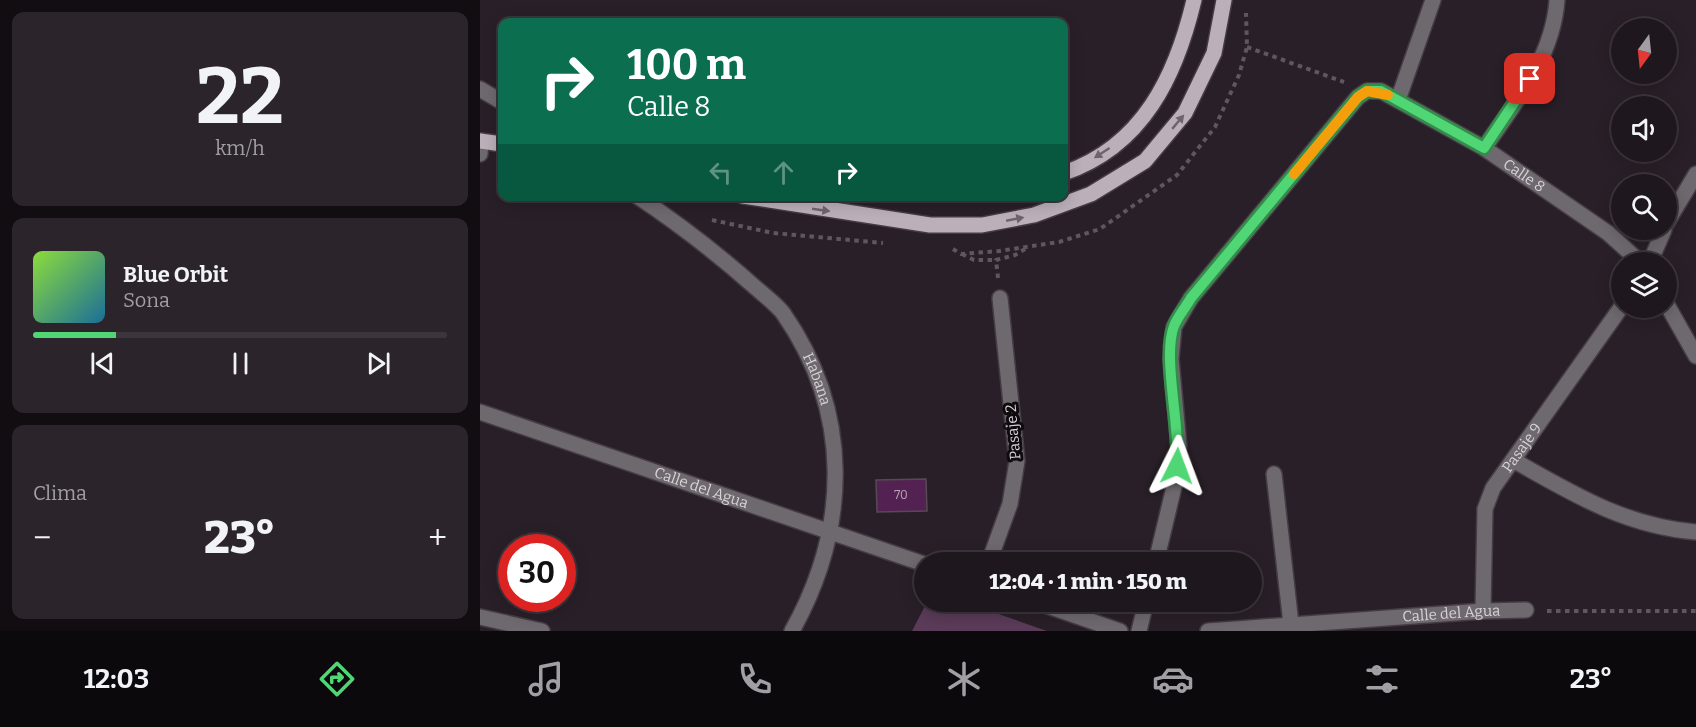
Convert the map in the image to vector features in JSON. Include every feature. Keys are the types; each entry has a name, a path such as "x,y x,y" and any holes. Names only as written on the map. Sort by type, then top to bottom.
{"main road":[{"path":"1068,172 1081,167 1126,137 1160,94 1184,41 1194,0"},
{"path":"775,201 930,225 982,225 1034,215 1091,194 1145,161 1185,113 1214,53 1224,0"},
{"path":"480,145 498,144"}],"street":[{"path":"1398,100 1433,0"},
{"path":"1484,148 1540,62 1555,23 1557,0"},
{"path":"480,90 498,100"},
{"path":"1158,552 1174,487 1179,446 1171,359 1173,327 1191,298 1358,97 1367,91"},
{"name":"Calle 8","path":"1367,91 1381,91 1484,148 1608,233 1629,252"},
{"path":"1677,206 1696,174"},
{"name":"Habana","path":"644,201 736,270 782,311 814,366 831,424 837,487 829,533 808,603 792,631"},
{"name":"Pasaje 2","path":"993,552 1010,504 1017,461 1000,298"},
{"name":"Pasaje 9","path":"1483,611 1485,509 1493,488 1614,318"},
{"path":"1674,318 1696,356"},
{"name":"Calle del Agua","path":"480,412 914,561"},
{"path":"1513,460 1597,507 1637,522 1696,532"},
{"path":"1274,474 1291,624"},
{"name":"Calle del Agua","path":"1208,631 1483,611 1526,610"},
{"path":"1065,612 1120,631"},
{"path":"1139,631 1144,612"},
{"path":"480,617 542,631"}],"path":[{"path":"961,254 1059,242 1100,230 1177,175 1215,127 1239,75 1248,47 1246,12"},
{"path":"1248,47 1367,91"},
{"path":"703,219 773,233 894,244"},
{"path":"952,248 974,260 996,260 1015,255 1030,246"},
{"path":"996,260 1000,298"},
{"path":"1526,610 1696,611"}],"shaded area":[{"path":"922,612 993,612 1047,631 912,631"}],"building":[{"path":"926,479 927,511 877,512 876,480"}],"slow traffic":[{"path":"1294,174 1358,97 1367,91 1381,91 1388,95"}],"route":[{"path":"1177,466 1179,446 1171,359 1173,327 1191,298 1358,97 1367,91 1381,91 1484,148 1530,79"}]}
